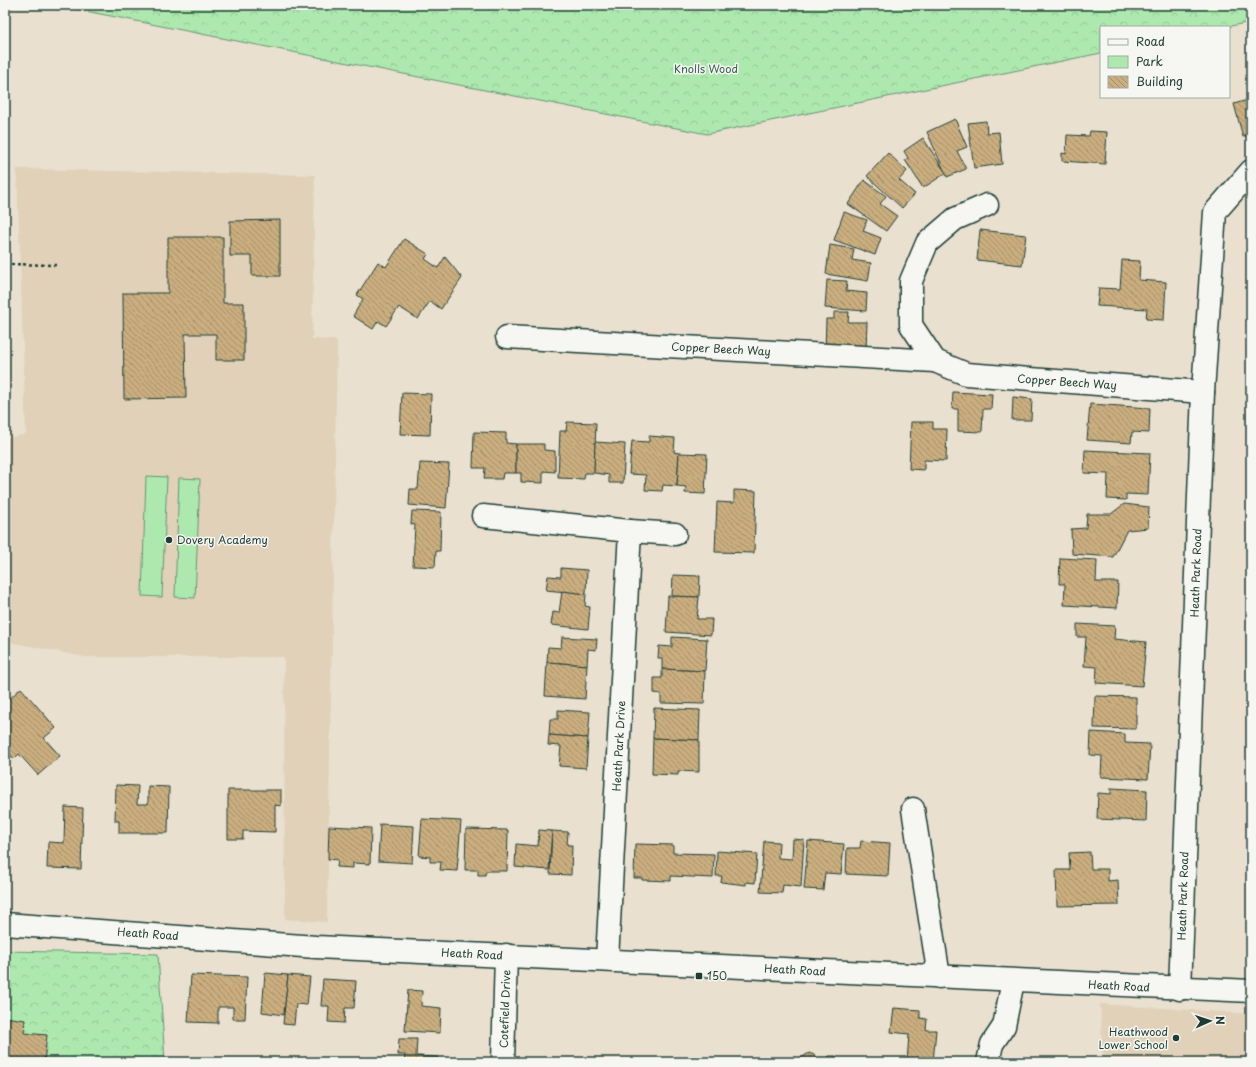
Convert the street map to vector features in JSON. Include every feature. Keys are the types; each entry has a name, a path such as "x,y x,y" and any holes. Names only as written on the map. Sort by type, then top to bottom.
{"street":[{"name":"Heath Park Road","path":"1180,989 1202,392 1215,212 1251,171"},
{"path":"935,361 911,325 910,281 927,243 954,219 988,205"},
{"name":"Copper Beech Way","path":"508,337 935,361 966,374 1202,392"},
{"path":"483,516 630,531 675,534"},
{"name":"Heath Park Drive","path":"608,960 630,531"},
{"path":"913,809 939,977"},
{"name":"Heath Road","path":"5,924 316,946 1180,989 1251,991"},
{"name":"Cotefield Drive","path":"503,1062 506,956"},
{"path":"988,1062 992,1044 1004,1026 1013,980"}],"path":[{"path":"5,264 56,265"}],"shaded area":[{"name":"Dovery Academy","path":"17,169 315,175 312,339 337,340 327,922 285,919 284,657 85,657 5,641 5,439 26,434"},
{"name":"Heathwood Lower School","path":"1100,1004 1251,1014 1251,1062 1103,1062"}],"green space":[{"name":"Knolls Wood","path":"55,5 1251,5 1251,22 1230,26 1100,26 1100,53 707,134"},
{"path":"146,476 167,477 162,597 142,596"},
{"path":"179,478 200,479 195,598 175,597"},
{"path":"5,951 158,954 165,1062 5,1062"}],"building":[{"path":"1251,99 1251,135 1243,137 1234,104"},
{"path":"955,119 967,147 957,151 966,169 947,177 927,132"},
{"path":"986,121 987,133 999,132 1002,164 974,168 968,123"},
{"path":"1090,131 1107,132 1105,164 1062,161 1062,153 1066,154 1067,135 1089,136"},
{"path":"923,138 946,173 923,188 905,160 908,158 904,151"},
{"path":"888,153 907,171 899,180 915,194 902,208 867,176"},
{"path":"864,180 886,196 880,204 897,216 886,231 848,204"},
{"path":"844,212 867,220 863,231 881,238 875,255 834,240"},
{"path":"280,220 280,276 252,276 252,256 230,256 230,221"},
{"path":"980,230 1026,235 1022,265 977,260"},
{"path":"168,237 223,237 223,303 244,303 244,360 216,360 216,334 185,334 186,398 124,399 123,293 168,293"},
{"path":"404,239 428,254 425,259 438,268 445,257 462,278 441,309 430,301 418,319 399,307 386,326 378,321 373,329 353,316 363,299 357,295 378,262 386,267"},
{"path":"830,245 854,249 852,260 871,263 868,281 826,274"},
{"path":"1122,260 1140,261 1139,280 1166,282 1164,320 1146,319 1147,309 1097,306 1099,288 1120,289"},
{"path":"827,280 847,281 846,291 867,293 866,311 825,308"},
{"path":"834,312 849,312 848,322 867,322 866,352 825,351 826,319 834,319"},
{"path":"953,392 992,394 991,409 983,409 982,432 958,431 958,409 952,409"},
{"path":"402,393 431,394 430,435 400,434"},
{"path":"1013,397 1032,399 1031,420 1012,420"},
{"path":"1090,404 1150,408 1149,433 1132,432 1131,443 1087,440"},
{"path":"567,422 596,423 594,473 585,473 584,479 558,478 560,431 566,431"},
{"path":"911,422 933,422 933,429 947,429 946,461 924,460 924,470 909,469"},
{"path":"474,432 506,433 506,443 516,444 516,473 503,473 502,479 484,479 485,468 473,468"},
{"path":"649,436 675,438 674,452 679,453 677,486 663,485 662,491 645,490 646,475 629,474 632,441 649,442"},
{"path":"595,442 625,444 623,483 609,483 609,475 594,473"},
{"path":"516,444 544,444 544,450 555,451 555,472 543,471 543,483 521,482 521,473 516,473"},
{"path":"1085,450 1150,453 1148,495 1126,494 1126,500 1107,499 1108,474 1084,473"},
{"path":"679,453 707,454 705,494 685,493 686,487 677,486"},
{"path":"420,463 449,464 446,508 409,505 410,489 418,489"},
{"path":"734,490 756,491 754,553 715,552 717,502 734,503"},
{"path":"1124,504 1149,507 1148,528 1127,530 1113,557 1072,554 1071,529 1086,528 1087,514 1111,514"},
{"path":"412,511 441,512 440,551 436,551 435,567 413,566 415,525 411,524"},
{"path":"1060,558 1097,560 1096,582 1118,582 1117,608 1064,605 1065,584 1059,584"},
{"path":"561,568 587,570 586,594 546,590 548,576 561,577"},
{"path":"673,575 700,576 699,597 672,596"},
{"path":"562,591 586,594 585,606 590,607 588,629 551,625 553,612 559,613"},
{"path":"668,596 699,597 697,619 712,619 711,635 666,632"},
{"path":"1077,624 1115,626 1114,639 1146,642 1142,686 1096,683 1097,667 1084,666 1086,637 1077,637"},
{"path":"562,637 597,639 596,650 588,649 587,665 547,662 548,647 561,648"},
{"path":"672,637 707,639 705,671 662,669 662,658 658,658 659,646 672,647"},
{"path":"547,662 587,665 585,699 545,696"},
{"path":"662,669 705,671 704,704 661,703 661,694 654,693 654,678 662,678"},
{"path":"21,688 56,728 44,738 60,756 38,775 19,754 14,759 5,749 5,703"},
{"path":"1095,696 1136,697 1136,729 1094,728"},
{"path":"654,708 700,710 699,740 653,738"},
{"path":"558,710 590,712 588,738 549,735 550,719 558,719"},
{"path":"1251,730 1251,752 1250,752"},
{"path":"1091,732 1125,734 1125,743 1150,744 1148,779 1101,777 1102,756 1090,755"},
{"path":"549,735 588,738 586,768 559,766 561,746 548,745"},
{"path":"653,738 699,740 699,772 678,771 678,775 652,774"},
{"path":"116,785 138,786 137,804 148,804 148,786 169,787 168,833 119,833 119,821 115,821"},
{"path":"1111,788 1147,790 1146,821 1097,819 1098,793 1111,794"},
{"path":"228,790 281,790 281,806 275,805 275,832 243,831 243,839 228,839"},
{"path":"65,807 83,808 81,869 47,868 48,842 64,843"},
{"path":"422,819 461,821 457,871 440,870 441,862 430,862 430,857 419,856"},
{"path":"380,824 414,826 412,863 378,861"},
{"path":"329,826 371,828 370,864 353,863 353,868 337,867 338,860 328,859"},
{"path":"466,829 508,830 507,871 486,871 485,875 478,875 478,870 465,870"},
{"path":"539,830 552,831 549,870 515,867 516,844 538,846"},
{"path":"552,831 568,832 567,845 572,845 571,875 550,874"},
{"path":"793,839 804,840 801,887 783,885 782,893 760,892 764,841 779,842 778,858 792,859"},
{"path":"808,841 844,844 841,874 825,873 823,890 804,889"},
{"path":"861,841 890,843 888,876 846,874 847,848 860,848"},
{"path":"635,844 673,845 673,853 714,854 713,878 671,876 671,881 642,880 642,878 634,878"},
{"path":"717,851 757,854 755,883 746,882 746,885 721,882 722,876 716,876"},
{"path":"1090,852 1091,869 1108,869 1108,881 1118,880 1119,905 1057,906 1056,870 1070,870 1069,853"},
{"path":"265,973 288,975 284,1015 262,1012"},
{"path":"191,975 247,977 245,1019 233,1019 233,1007 218,1007 218,1023 188,1022"},
{"path":"288,975 310,977 307,1005 296,1004 294,1025 283,1024"},
{"path":"323,979 356,981 354,1008 345,1008 344,1023 328,1022 329,1006 321,1006"},
{"path":"408,990 422,991 421,1006 441,1008 440,1033 405,1031"},
{"path":"894,1008 920,1010 920,1018 927,1019 926,1030 936,1030 933,1062 907,1062 909,1034 891,1032"},
{"path":"5,1017 25,1020 24,1033 47,1035 44,1062 5,1060"},
{"path":"399,1039 417,1039 416,1056 438,1057 438,1062 404,1062 405,1055 398,1055"},
{"path":"809,1053 814,1055 818,1060 824,1061 829,1056 836,1056 837,1061 844,1062 780,1062 780,1059 799,1061"}],"place":[{"name":"Dovery Academy","path":"169,540"},
{"name":"150","path":"699,976"},
{"name":"Heathwood Lower School","path":"1176,1038"}]}
